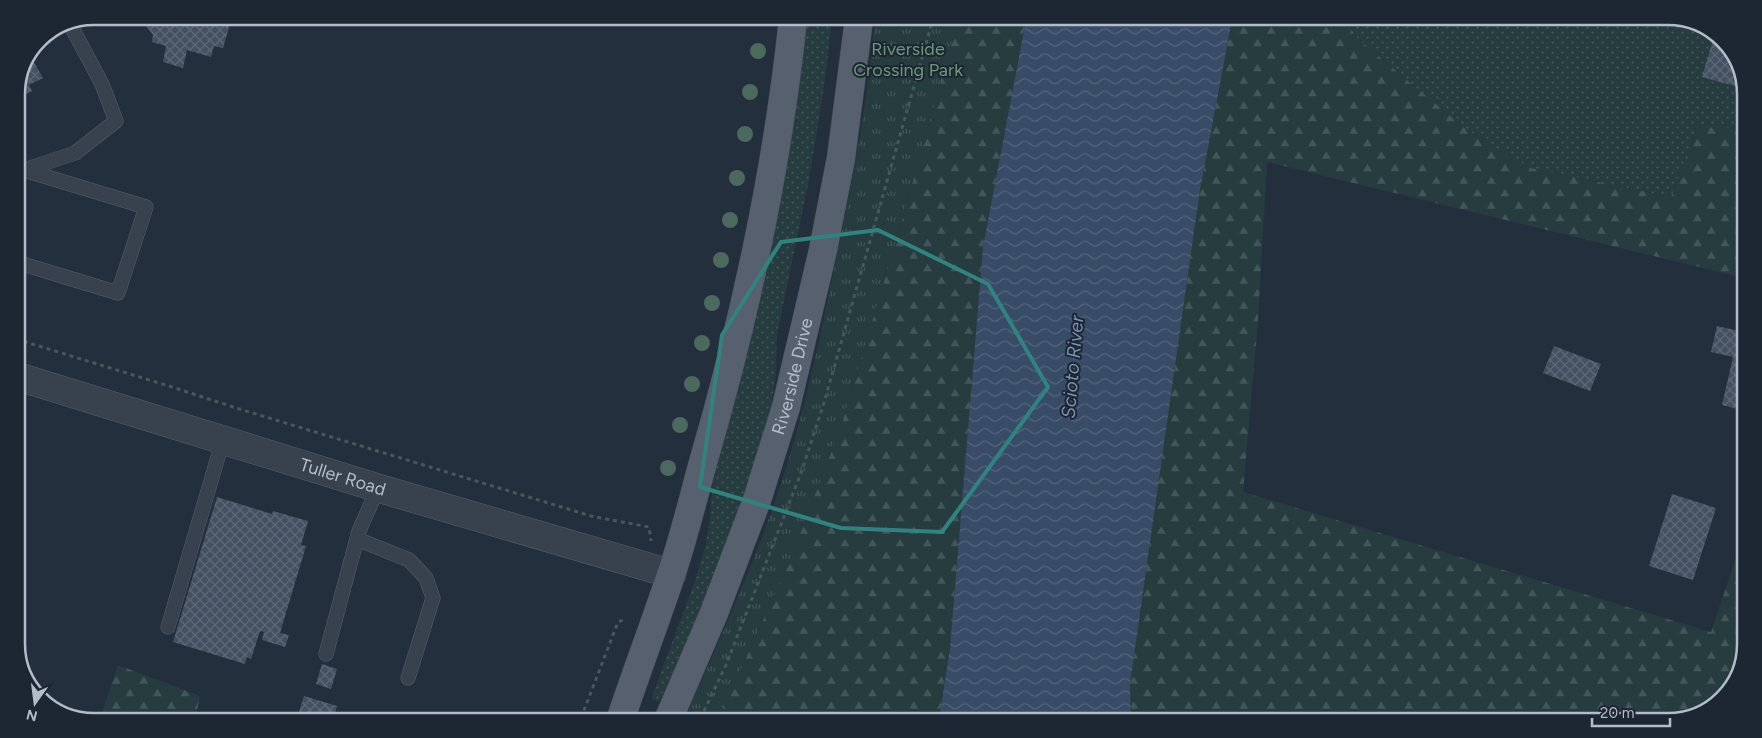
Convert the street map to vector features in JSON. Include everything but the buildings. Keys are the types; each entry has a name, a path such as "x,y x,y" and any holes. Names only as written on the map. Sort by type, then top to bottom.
{"main road":[{"path":"623,713 672,574 723,395 763,224 785,92 792,25"},
{"name":"Riverside Drive","path":"671,713 714,613 756,500 786,407 823,250 841,158 858,25"}],"street":[{"name":"Tuller Road","path":"25,379 378,488 672,574"}],"lane":[{"path":"25,168 75,153 116,121 102,84 72,28"},
{"path":"25,171 146,206 118,293 25,265"},
{"path":"168,627 223,440"},
{"path":"326,654 357,539 378,488"},
{"path":"357,539 409,560 426,578 433,598 408,678"}],"path":[{"path":"702,713 726,665 801,473 824,403 931,25"},
{"path":"25,343 591,516 650,527 651,542"},
{"path":"583,713 618,622 630,618"}],"highlighted area":[{"path":"878,230 988,284 1048,387 942,532 841,528 700,487 722,335 781,242"}],"green space":[{"path":"806,25 831,25 825,80 809,180 777,334 776,375 771,408 741,505 695,622 659,702 651,699 695,581 705,548 714,474 754,322 782,193"},
{"name":"Riverside Crossing Park","path":"874,25 956,25 898,234 841,426 790,560 721,713 687,713 736,602 759,543 781,484 797,430 811,375 841,235 868,81"},
{"path":"956,25 1025,25 983,247 950,648 940,713 721,713 790,560 841,426 898,234"},
{"path":"1231,25 1348,25 1358,39 1468,131 1530,168 1671,197 1697,127 1737,128 1737,276 1267,162 1258,321 1243,492 1711,632 1737,555 1736,658 1728,679 1720,690 1699,706 1668,713 1131,713 1130,684 1200,190"},
{"path":"1348,25 1682,26 1695,30 1710,39 1723,52 1730,63 1737,89 1737,128 1697,127 1671,197 1530,168 1468,131 1358,39"},
{"path":"118,665 200,696 197,713 102,713"}],"water":[{"name":"Scioto River","path":"1025,25 1231,25 1200,190 1130,684 1131,713 940,713 950,648 983,247"}]}
